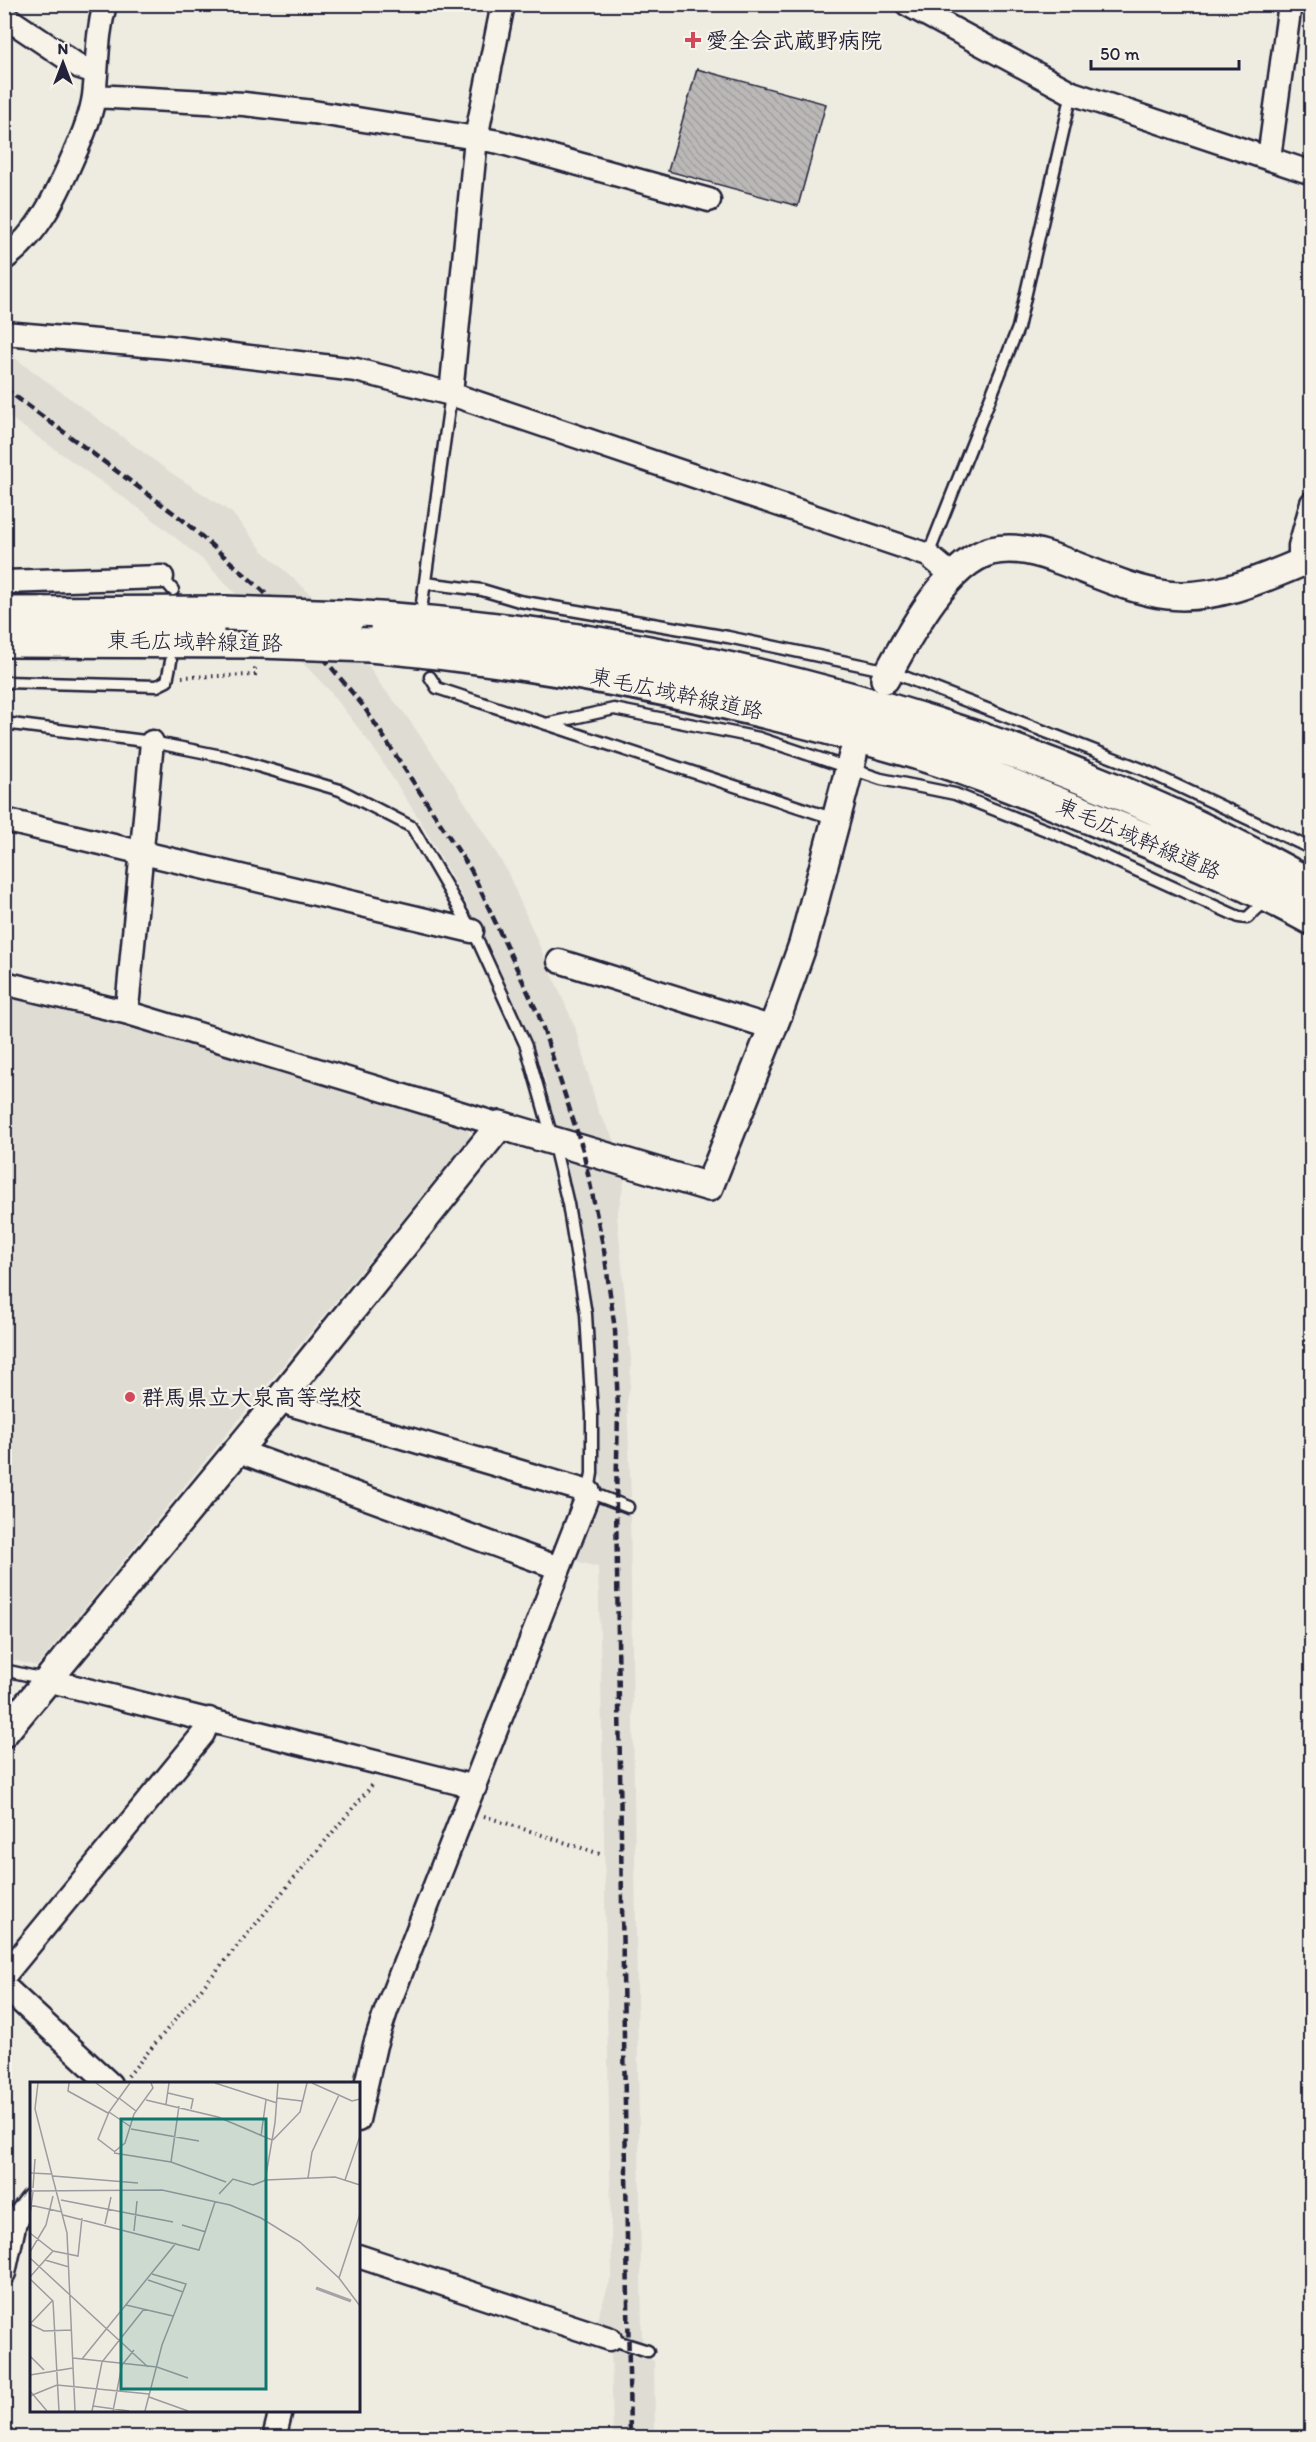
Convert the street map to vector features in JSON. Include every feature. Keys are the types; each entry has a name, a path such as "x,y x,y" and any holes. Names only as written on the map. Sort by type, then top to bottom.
{"highway":[{"name":"東毛広域幹線道路","path":"4,614 224,613 348,617 438,624 564,640 730,670 884,709 1023,756 1183,821 1277,867 1311,887"},
{"name":"東毛広域幹線道路","path":"4,640 253,654 370,645 422,650 617,679 762,710 897,746 987,777 1169,849 1266,893 1311,918"}],"street":[{"path":"4,259 31,235 44,217 84,132 94,96 97,38 105,4"},
{"path":"451,394 476,138 503,4"},
{"path":"907,4 1072,93 1311,173"},
{"path":"1269,158 1290,4"},
{"path":"4,16 80,67 95,72"},
{"path":"94,96 244,104 313,112 476,138 499,142 709,200"},
{"path":"4,333 168,347 342,367 451,394 928,555 953,576"},
{"path":"887,675 929,606 953,576 971,561 990,551 1017,549 1043,555 1134,589 1168,595 1194,596 1250,583 1306,561 1300,546 1311,502"},
{"path":"4,582 167,584"},
{"path":"125,1012 152,742"},
{"path":"4,983 125,1012 709,1187 803,944 851,762"},
{"path":"4,820 472,932"},
{"path":"559,961 772,1028"},
{"path":"4,1733 281,1398 500,1125"},
{"path":"281,1398 293,1405 589,1492 386,2011 375,2045 360,2111"},
{"path":"249,1455 559,1568"},
{"path":"47,1680 475,1786"},
{"path":"4,1976 203,1734 209,1719"},
{"path":"4,1986 108,2082"},
{"path":"4,2273 17,2221 30,2203"},
{"path":"360,2257 610,2339"},
{"path":"274,2438 280,2412"}],"lane":[{"path":"928,555 1018,328 1072,93"},
{"path":"422,603 451,394"},
{"path":"425,583 482,590 519,601 728,637 887,675 1144,770 1311,849"},
{"path":"4,682 157,686 167,681 171,661"},
{"path":"430,677 437,688 836,819"},
{"path":"546,724 614,709 759,738 851,762 881,779 955,794 1056,834 1239,917 1247,918 1259,907 1266,893"},
{"path":"4,723 152,742 227,757 340,790 412,827 472,932 526,1046 568,1204 586,1314 592,1415 592,1473 589,1492 628,1507"},
{"path":"4,1670 47,1680"},
{"path":"610,2339 648,2351"}],"path":[{"path":"189,676 255,675 253,654"},
{"path":"124,2082 390,1764"},
{"path":"466,1810 600,1854"}],"shaded area":[{"path":"4,350 170,472 232,513 262,550 341,622 380,684 405,714 455,786 506,869 575,1027 598,1111 617,1145 617,1150 557,1126 553,1121 546,1082 529,1034 486,939 421,822 372,746 330,691 203,560 144,512 5,414"},
{"name":"群馬県立大泉高等学校","path":"5,994 136,1025 467,1126 470,1137 37,1666 5,1658"},
{"path":"565,1157 626,1173 617,1215 631,1360 627,1401 631,1497 624,1501 600,1491 602,1478 596,1477 595,1346 586,1265"},
{"path":"594,1503 622,1508 630,1516 642,2342 637,2344 594,2328 612,2275 598,1567 572,1560"},
{"path":"611,2348 640,2354 654,2361 655,2437 613,2437"}],"building":[{"path":"697,69 826,104 798,206 668,171"}],"railway":[{"path":"4,388 183,520 262,590 299,628 364,707 471,870 539,1016 583,1150 604,1250 615,1330 618,1412 616,1503 630,2438"}],"place":[{"name":"愛全会武蔵野病院","path":"693,40"},
{"name":"群馬県立大泉高等学校","path":"130,1397"}]}
